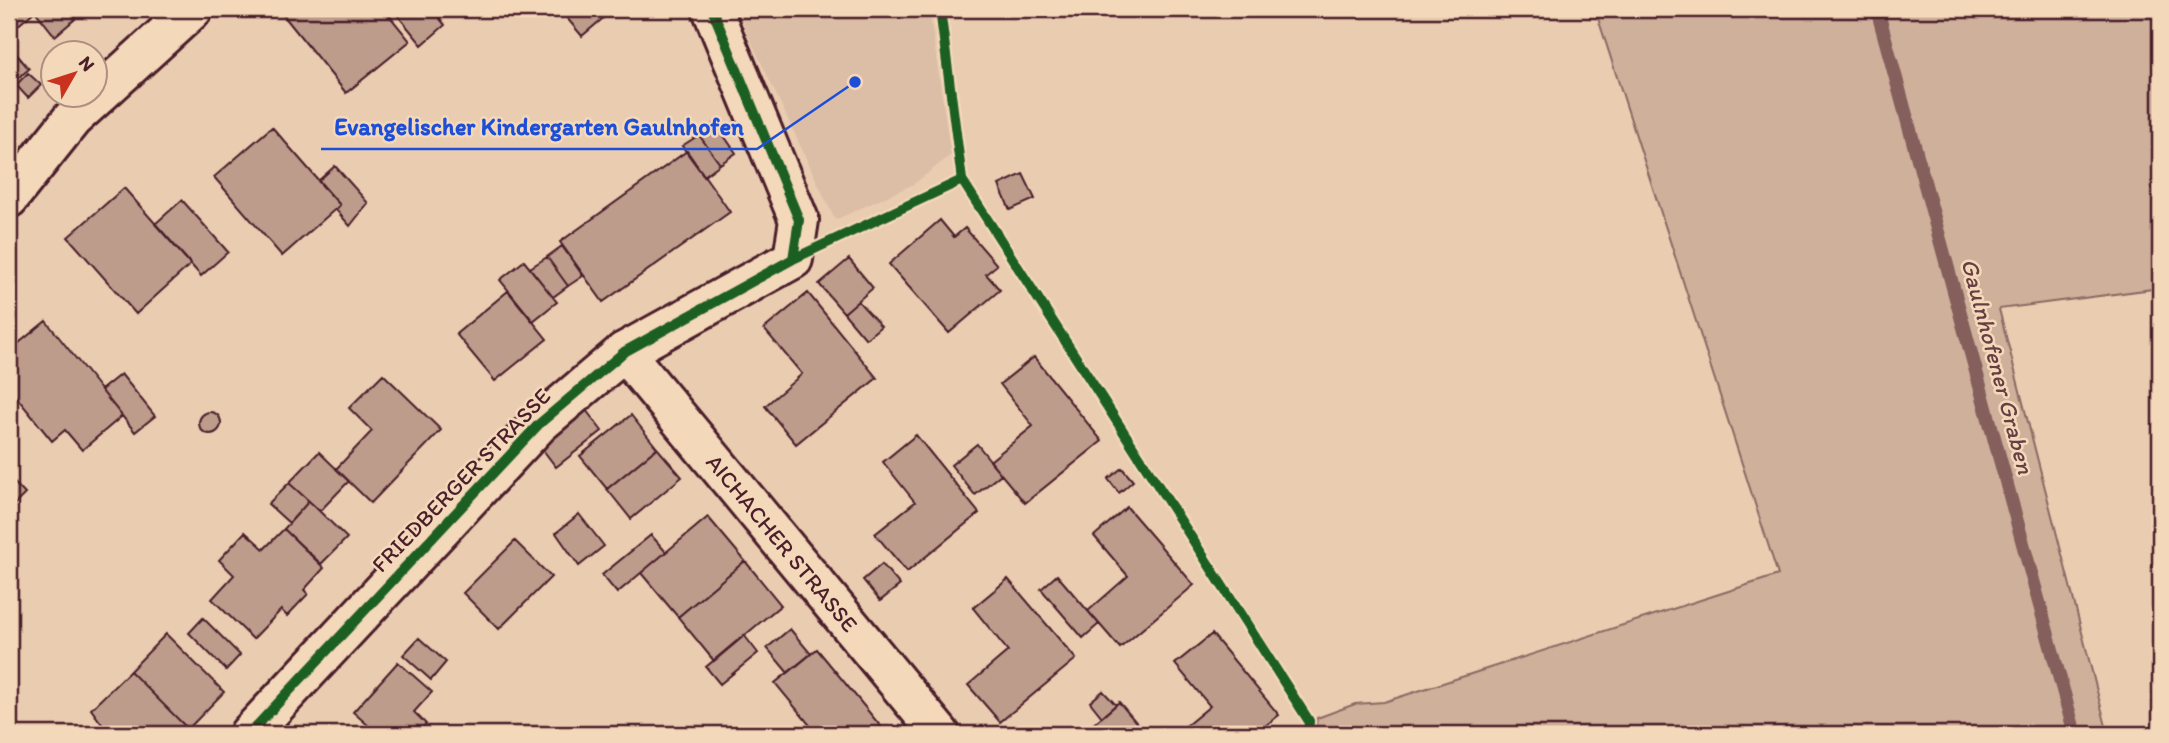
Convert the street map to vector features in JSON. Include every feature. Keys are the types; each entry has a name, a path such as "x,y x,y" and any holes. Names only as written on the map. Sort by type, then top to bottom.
{"street":[{"path":"9,198 72,119 194,9"},
{"name":"FRIEDBERGER STRASSE","path":"249,734 539,424 624,352 793,258 799,220 712,9"},
{"name":"AICHACHER STRASSE","path":"624,352 940,734"}],"shaded area":[{"path":"736,9 929,9 951,155 914,184 835,220"},
{"path":"1595,9 2160,9 2160,288 1999,309 2108,734 1315,734 1317,718 1355,704 1384,702 1778,575"}],"building":[{"path":"9,9 67,9 75,19 55,36 35,11 9,33"},
{"path":"292,9 384,9 410,41 346,93 284,16"},
{"path":"432,9 445,25 422,45 394,11"},
{"path":"575,9 614,9 582,36 566,17"},
{"path":"9,45 29,69 10,85 9,84"},
{"path":"28,73 38,82 38,88 28,98 16,85"},
{"path":"715,123 736,153 720,164 699,135"},
{"path":"272,127 340,205 282,256 214,177"},
{"path":"699,135 720,164 704,176 682,146"},
{"path":"687,151 730,212 603,302 560,242"},
{"path":"335,166 368,203 350,226 336,210 340,205 318,181"},
{"path":"1023,174 1035,199 1010,210 999,185"},
{"path":"124,188 191,264 136,314 68,237"},
{"path":"182,200 228,252 201,276 155,224"},
{"path":"940,220 954,237 965,228 997,265 986,274 1000,290 949,333 889,264"},
{"path":"562,246 583,276 568,286 547,257"},
{"path":"547,257 568,286 553,297 530,268"},
{"path":"849,259 873,288 844,313 819,284"},
{"path":"524,261 557,302 533,321 500,280"},
{"path":"508,291 547,339 495,381 456,334"},
{"path":"808,293 877,378 796,444 765,406 802,374 764,329"},
{"path":"858,301 881,326 866,339 844,313"},
{"path":"46,321 122,416 82,450 65,430 52,441 9,388 9,351"},
{"path":"1034,357 1102,441 1025,503 990,461 1033,426 1000,384"},
{"path":"121,374 155,416 135,432 101,390"},
{"path":"383,374 441,430 371,503 336,469 372,431 349,408"},
{"path":"586,410 602,431 556,467 540,446"},
{"path":"206,412 214,412 221,419 221,427 214,434 206,434 199,427 199,419"},
{"path":"631,415 657,448 607,489 580,456"},
{"path":"916,435 979,513 907,572 875,534 915,502 883,462"},
{"path":"977,444 1001,474 975,495 951,465"},
{"path":"657,448 682,477 631,519 607,489"},
{"path":"319,452 349,481 320,511 289,483"},
{"path":"1122,468 1133,481 1119,493 1108,479"},
{"path":"9,477 25,494 9,510"},
{"path":"289,483 309,501 289,523 268,504"},
{"path":"309,501 347,538 321,564 284,529"},
{"path":"1127,507 1194,585 1120,648 1088,611 1128,576 1094,536"},
{"path":"579,514 604,546 579,566 556,533"},
{"path":"708,517 745,561 678,617 641,573"},
{"path":"284,529 324,568 304,590 308,594 287,616 281,610 253,639 212,599 234,575 219,560 245,532 264,549"},
{"path":"651,535 666,552 617,593 602,575"},
{"path":"515,541 551,577 499,629 463,593"},
{"path":"745,561 781,605 714,661 678,617"},
{"path":"882,564 900,585 880,601 863,580"},
{"path":"1057,575 1099,624 1083,638 1041,589"},
{"path":"1008,579 1076,659 1000,722 968,685 1008,651 973,608"},
{"path":"203,618 240,655 226,670 189,633"},
{"path":"790,629 811,654 788,673 767,648"},
{"path":"166,634 224,692 188,729 130,671"},
{"path":"1212,634 1279,715 1255,734 1176,734 1210,706 1175,664"},
{"path":"744,635 758,653 720,684 706,667"},
{"path":"419,638 446,662 431,680 403,655"},
{"path":"817,649 887,734 817,734 775,683"},
{"path":"398,662 432,692 414,712 426,724 417,734 411,734 402,727 395,734 378,734 353,712"},
{"path":"130,671 188,729 183,734 109,734 91,709"},
{"path":"1103,691 1116,705 1102,717 1090,702"},
{"path":"1119,702 1146,734 1083,733"}],"waterway":[{"name":"Gaulnhofener Graben","path":"1877,9 2075,734"}],"cycle path":[{"path":"249,734 539,424 624,352 793,259 799,220 712,9"},
{"path":"940,9 962,180 1309,721 1308,734"},
{"path":"793,259 962,180"}],"place":[{"name":"Evangelischer Kindergarten Gaulnhofen","path":"855,82"}]}
